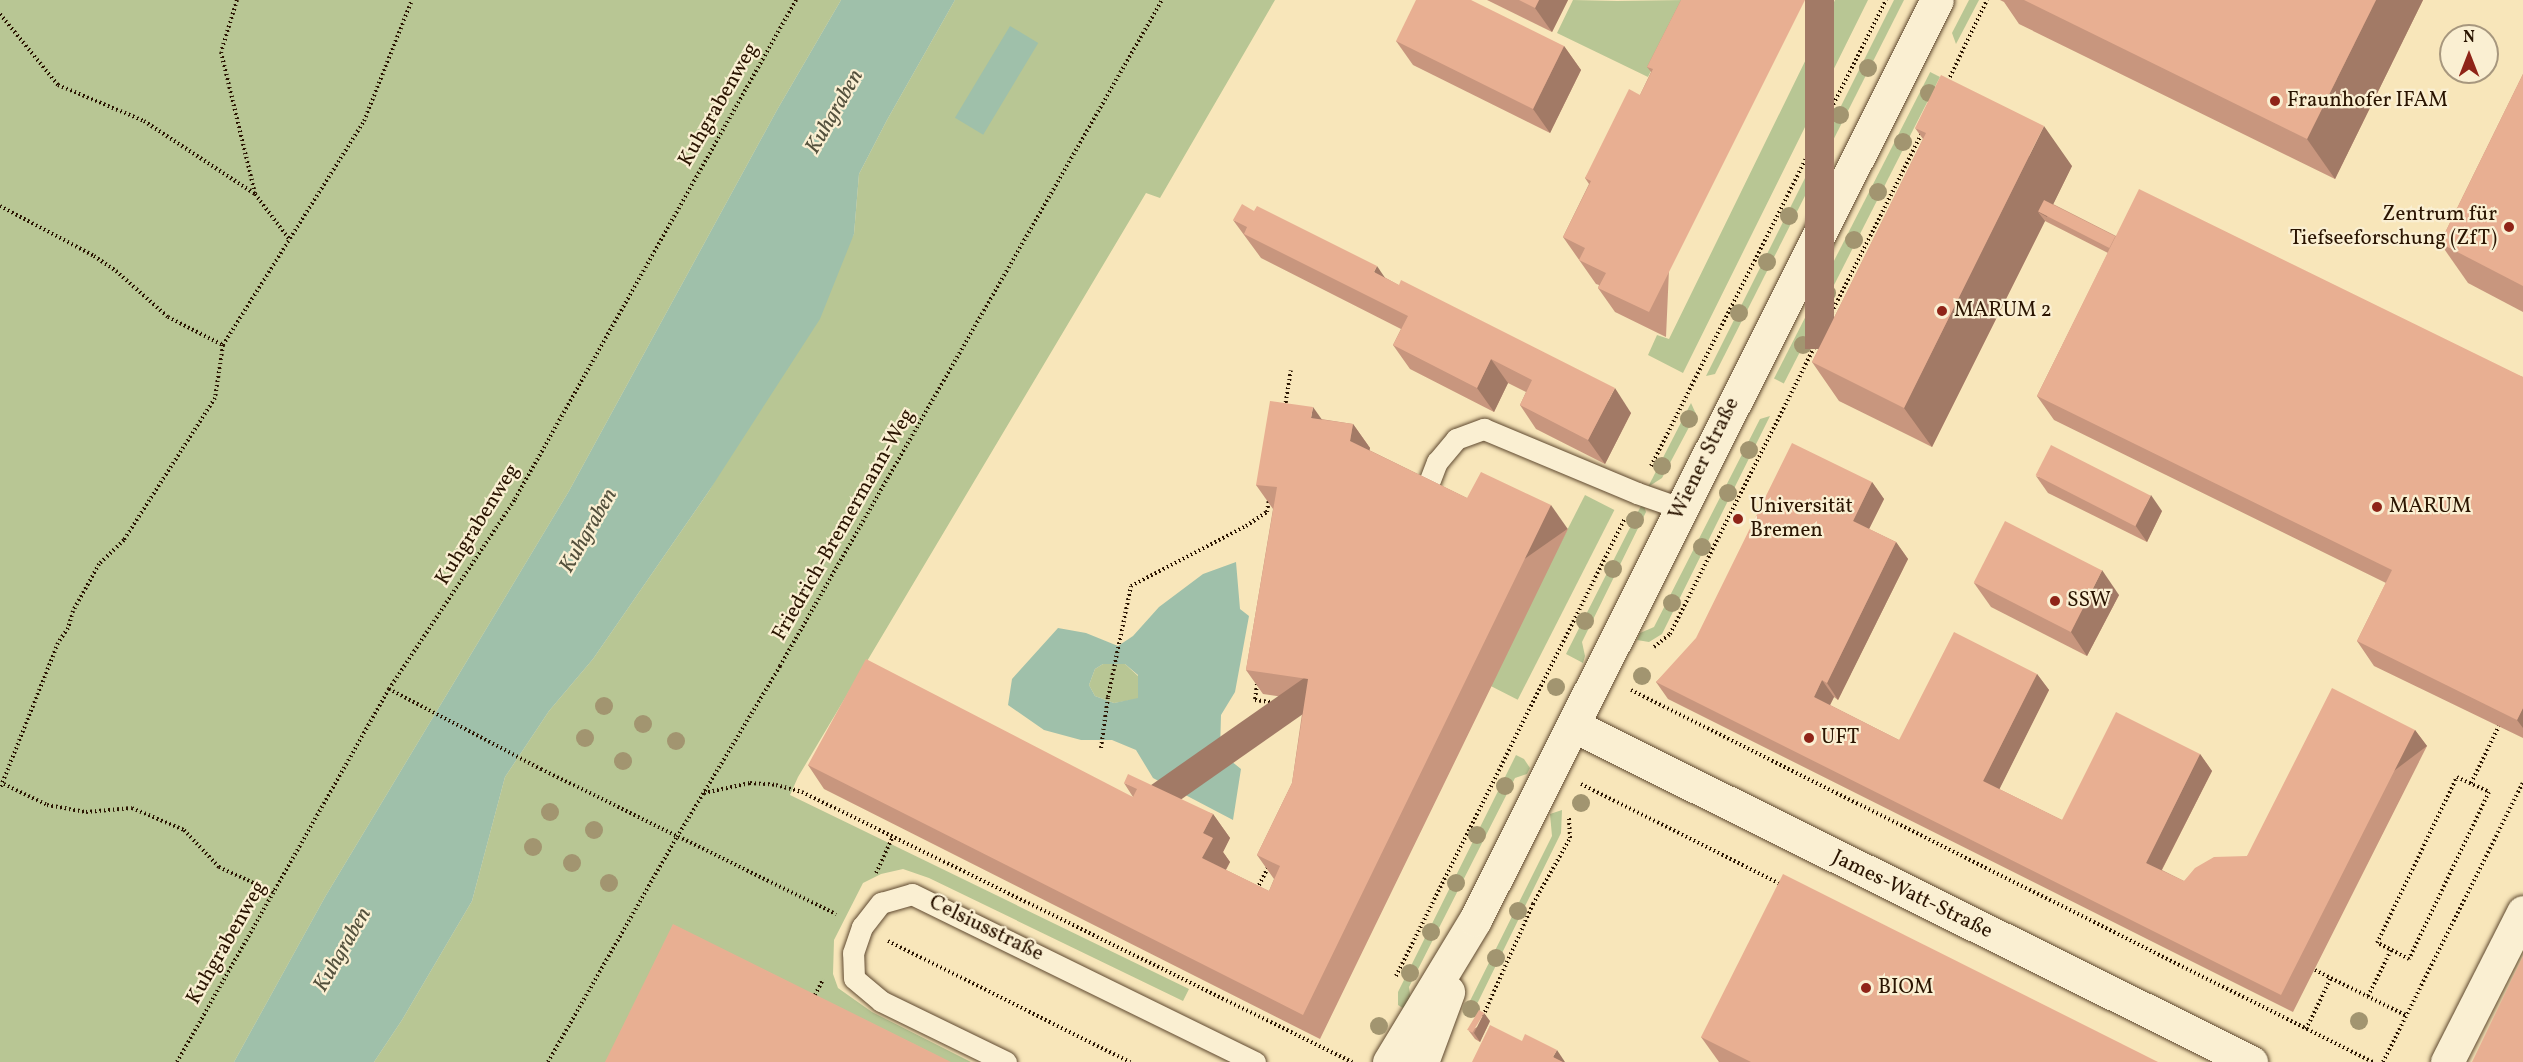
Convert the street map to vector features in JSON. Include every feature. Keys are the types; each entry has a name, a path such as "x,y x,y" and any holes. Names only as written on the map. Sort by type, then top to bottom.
{"street":[{"name":"Wiener Straße","path":"1364,1061 1475,920 1586,733 1680,508 1937,0"},
{"name":"James-Watt-Straße","path":"1586,733 2251,1062"},
{"path":"2447,1062 2523,912"},
{"name":"Wiener Straße","path":"1422,1062 1475,920"}],"lane":[{"path":"1428,485 1437,462 1456,439 1484,429 1637,493 1680,508"},
{"name":"Celsiusstraße","path":"1006,1062 881,1001 854,978 853,953 862,927 881,903 912,894 1255,1062"}],"path":[{"path":"237,0 221,52 255,194"},
{"path":"0,789 4,784 26,720 73,612 99,564 124,540 215,398 223,345 364,121 412,0"},
{"name":"Kuhgrabenweg","path":"177,1062 389,689 515,499 796,0"},
{"name":"Friedrich-Bremermann-Weg","path":"548,1062 677,837 786,656 1161,0"},
{"path":"1392,985 1886,0"},
{"path":"1946,85 1987,0"},
{"path":"0,14 58,85 144,121 255,194 289,239"},
{"path":"1648,652 1670,634 1925,126"},
{"path":"0,206 94,256 116,271 168,317 223,345"},
{"path":"1283,417 1291,370"},
{"path":"1267,512 1271,488"},
{"path":"1101,748 1108,697 1131,586 1194,555 1267,512 1276,514"},
{"path":"1258,677 1255,700 1316,708"},
{"path":"1625,687 2373,1062"},
{"path":"389,689 541,769 862,927"},
{"path":"2471,783 2499,726"},
{"path":"1586,733 1576,781 1788,887"},
{"path":"2457,777 2489,792 2409,959 2391,950 2377,944 2457,777"},
{"path":"703,794 750,783 776,785 802,792 1364,1061"},
{"path":"2384,1062 2523,783"},
{"path":"4,784 47,805 86,812 132,808 184,830 219,867 273,892"},
{"path":"1482,1017 1533,904 1570,838 1569,806"},
{"path":"1252,898 1273,857"},
{"path":"900,947 1130,1062"},
{"path":"2368,996 2391,950"},
{"path":"2314,970 2407,1016"},
{"path":"2306,1029 2331,978"}],"shaded area":[{"path":"0,0 841,0 777,110 569,491 325,897 234,1062 0,1062"},
{"path":"955,0 1275,0 1160,198 1146,193 798,777 790,795 1189,989 1183,1001 929,878 903,869 881,874 863,883 834,940 833,974 838,988 872,1012 971,1062 374,1062 402,1020 472,901 505,777 549,711 593,659 709,491 854,234 859,174"},
{"path":"1573,0 1685,0 1648,77 1557,33"},
{"path":"1835,0 1868,0 1683,373 1648,355 1657,335 1669,339"},
{"path":"1894,0 1904,0 1715,374 1706,376"},
{"path":"1969,0 1979,0 1956,44 1952,33"},
{"path":"1930,72 1940,77 1784,384 1774,379"},
{"path":"1691,403 1696,414 1662,478 1648,487"},
{"path":"1770,416 1662,634 1649,642 1637,640 1640,633 1654,627 1760,419"},
{"path":"1585,495 1614,510 1518,700 1488,685"},
{"path":"1643,502 1646,512 1582,642 1585,656 1583,663 1566,654"},
{"path":"1103,664 1125,664 1138,676 1138,699 1114,703 1095,696 1089,685 1095,669"},
{"path":"1516,755 1524,759 1530,768 1527,774 1515,778 1409,987 1411,1002 1406,1010 1398,1005 1398,992"},
{"path":"1562,810 1561,833 1478,1002 1463,1015 1552,836 1550,814"}],"water":[{"name":"Kuhgraben","path":"841,0 955,0 859,174 854,234 820,319 709,491 593,659 549,711 505,777 472,901 402,1020 374,1062 234,1062 325,897 569,491 777,110"},
{"path":"1010,26 1038,43 983,135 955,118"},
{"path":"1236,562 1240,609 1249,616 1235,692 1221,715 1220,752 1241,769 1233,820 1153,778 1136,750 1112,740 1081,740 1044,730 1008,705 1012,679 1058,628 1086,633 1118,646 1133,636 1159,607 1203,574","holes":["1103,664 1125,664 1138,675 1138,698 1114,703 1095,696 1089,685 1095,669"]}],"building":[{"path":"1416,0 1471,0 1564,46 1533,109 1396,41"},
{"path":"1519,0 1539,0 1535,8"},
{"path":"1681,0 1805,0 1649,312 1598,288 1606,273 1579,260 1585,248 1563,237 1591,181 1585,178 1629,89 1640,95 1653,69 1647,67"},
{"name":"Fraunhofer IFAM","path":"2024,0 2376,0 2307,139"},
{"path":"2523,74 2523,286 2440,243"},
{"path":"1941,75 2044,126 1904,408 1812,362 1926,133 1915,128"},
{"name":"MARUM","path":"2139,189 2523,377 2523,708 2517,720 2357,641 2392,570 2037,396"},
{"path":"2044,200 2115,236 2109,248 2038,212"},
{"path":"1242,204 1254,211 1257,206 1377,266 1374,272 1399,285 1401,280 1615,388 1588,440 1520,405 1532,380 1491,359 1477,388 1393,345 1408,316 1244,234 1247,227 1233,220"},
{"path":"1270,401 1313,407 1311,418 1353,424 1350,441 1467,498 1481,472 1551,505 1303,1015 808,765 866,659 1133,797 1137,789 1124,783 1128,774 1213,814 1203,833 1213,838 1202,858 1269,891 1280,866 1257,855 1292,783 1308,679 1246,670 1277,487 1256,485"},
{"name":"UFT","path":"1792,443 1872,482 1853,521 1896,542 1827,683 1822,680 1814,697 1899,740 1954,632 2037,674 1983,781 2062,820 2116,712 2200,754 2146,863 2184,881 2195,868 2214,857 2247,856 2332,688 2415,730 2281,995 1656,682 1696,638"},
{"path":"2051,445 2151,496 2135,526 2036,475"},
{"path":"2005,521 2102,570 2071,632 1974,582"},
{"name":"BIOM","path":"1783,874 2158,1062 1751,1062 1701,1037"},
{"path":"673,924 951,1062 605,1062"},
{"path":"2523,956 2523,1062 2472,1062"},
{"path":"1479,1010 1484,1013 1472,1033 1467,1030"},
{"path":"1490,1025 1522,1041 1525,1034 1557,1050 1553,1057 1563,1062 1472,1062"}],"place":[{"name":"Fraunhofer IFAM","path":"2275,101"},
{"name":"Zentrum für Tiefseeforschung (ZfT)","path":"2509,227"},
{"name":"MARUM 2","path":"1942,311"},
{"name":"MARUM","path":"2377,507"},
{"name":"Universität Bremen","path":"1738,519"},
{"name":"SSW","path":"2055,601"},
{"name":"UFT","path":"1809,738"},
{"name":"BIOM","path":"1866,988"}]}
